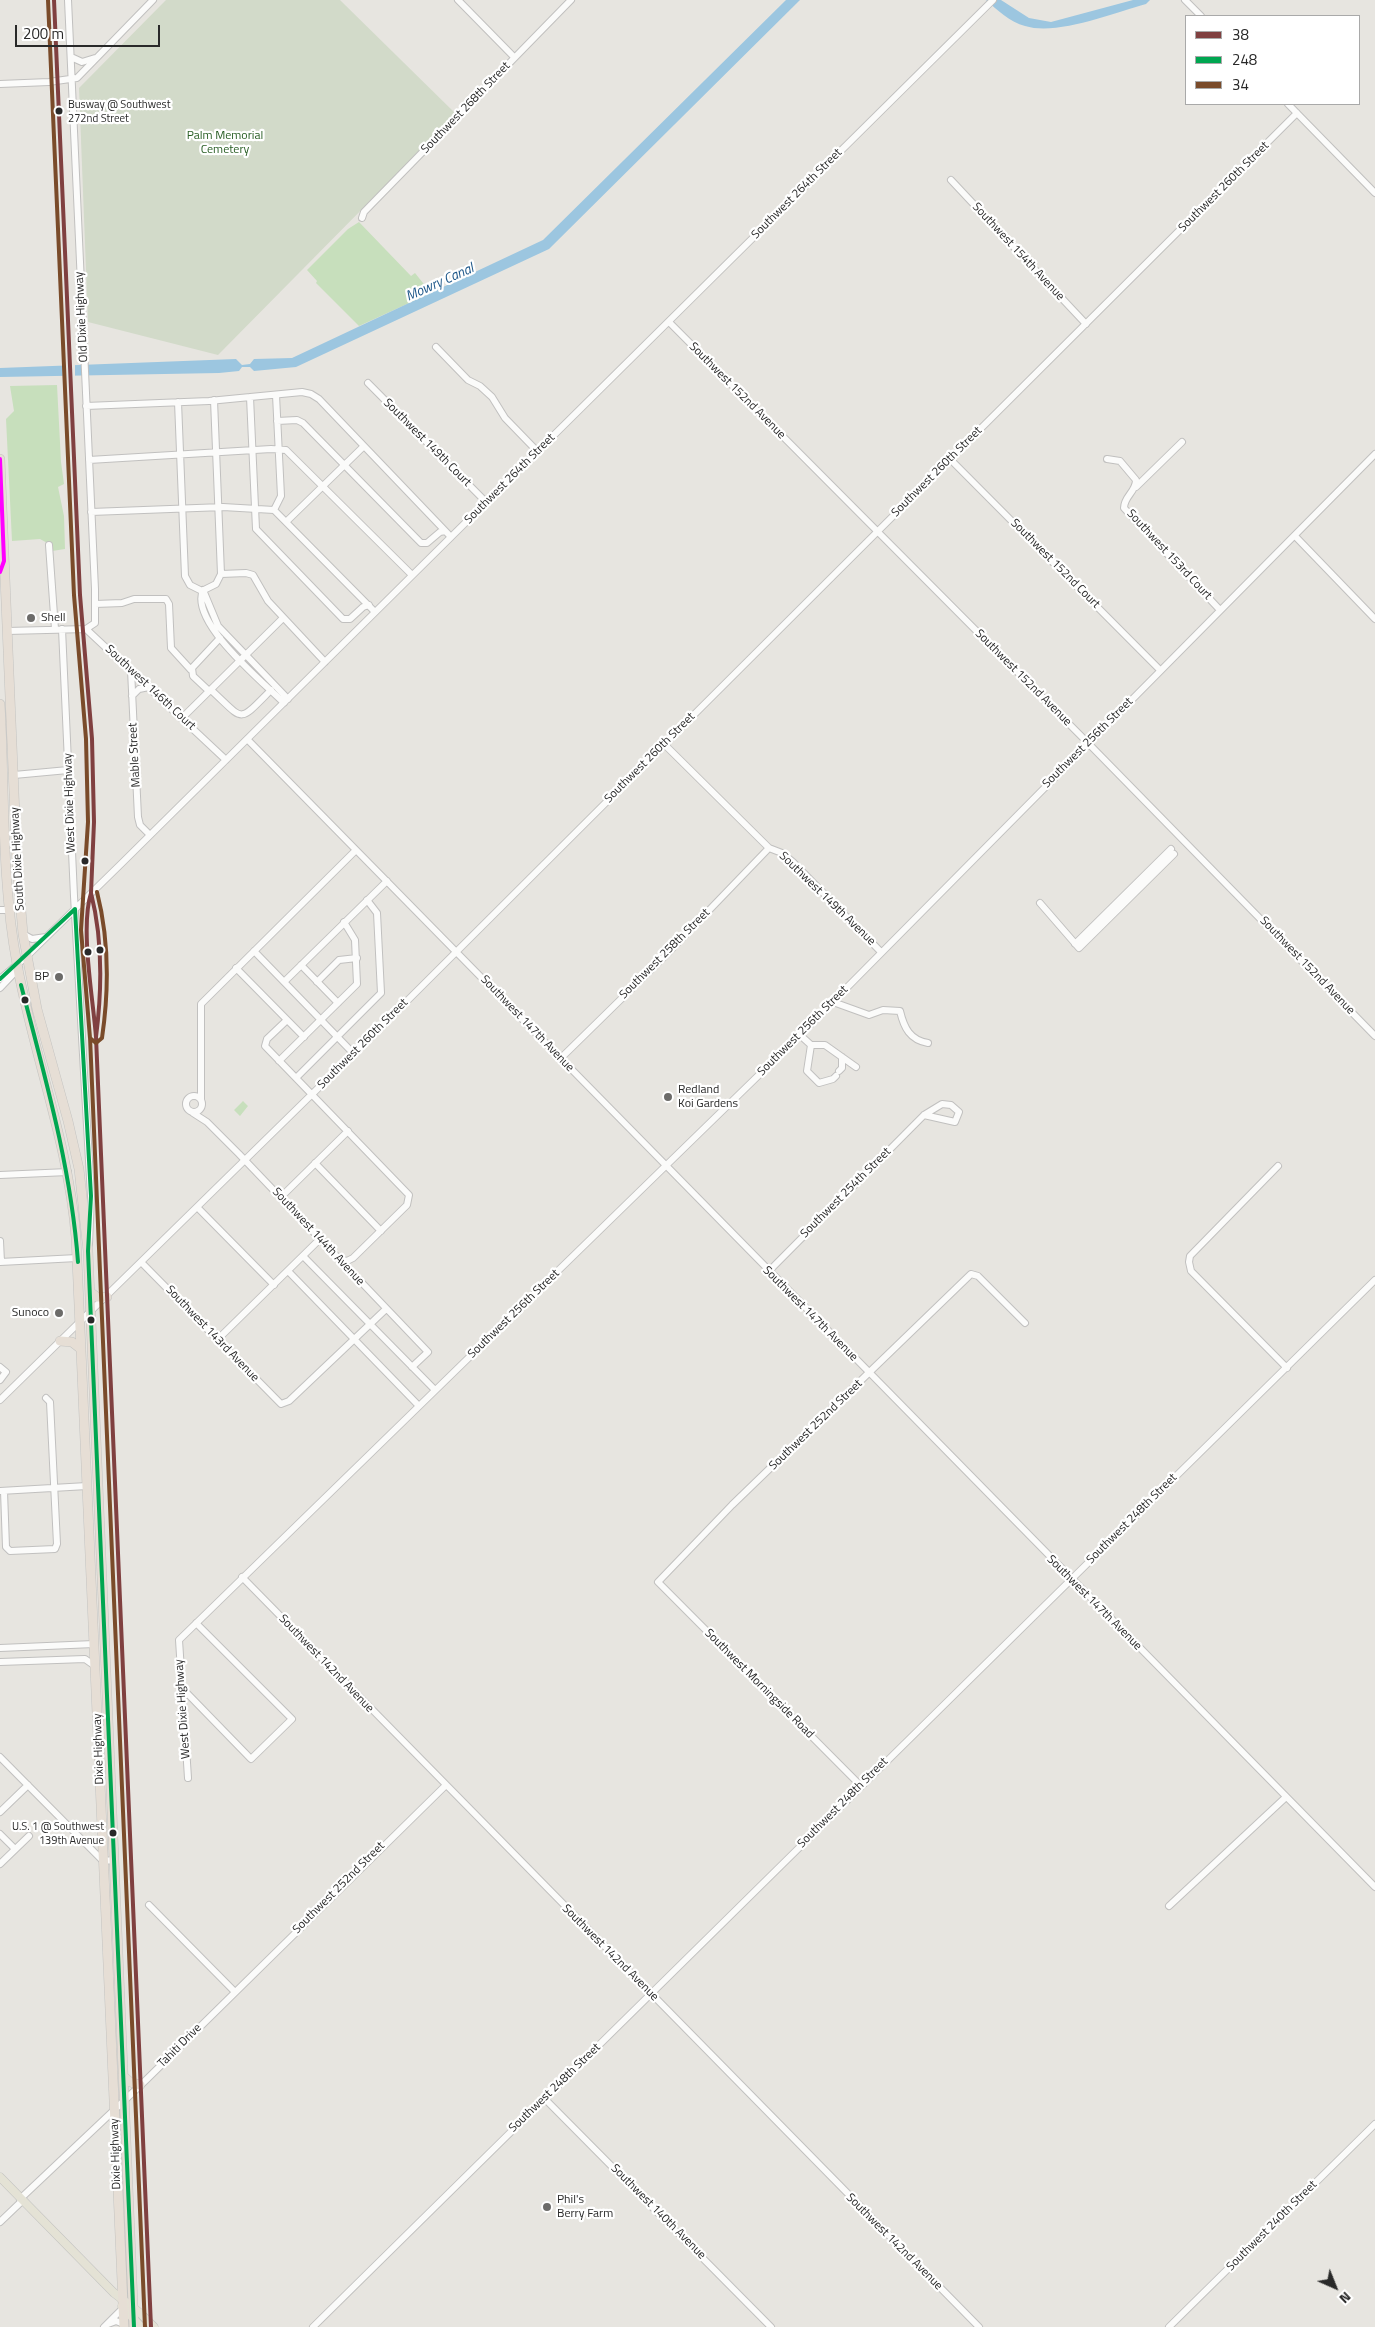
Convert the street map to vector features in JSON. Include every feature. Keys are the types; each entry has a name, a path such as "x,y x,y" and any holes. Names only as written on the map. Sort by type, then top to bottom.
{"highway":[{"name":"South Dixie Highway","path":"0,459 2,559 16,839 23,934 26,957 40,1019 79,1169 88,1251"},
{"path":"0,572 2,559"},
{"path":"0,587 2,622 7,631"},
{"name":"South Dixie Highway","path":"0,704 1,776 10,910 17,966 68,1172"},
{"path":"1,719 6,732 8,763 14,774"},
{"path":"1,776 9,787 10,822 16,839"},
{"path":"68,1172 79,1169"},
{"name":"Dixie Highway","path":"68,1172 77,1258 81,1323 124,2326"},
{"name":"Dixie Highway","path":"88,1251 134,2323"},
{"path":"90,1292 97,1297 107,1297"},
{"path":"60,1342 72,1342 82,1349"},
{"path":"123,2076 130,2082 140,2085"},
{"path":"119,2209 124,2218 126,2256 132,2271"}],"main road":[{"path":"0,2177 123,2303 134,2323 141,2327"},
{"path":"123,2303 133,2307 154,2327"}],"street":[{"name":"Old Dixie Highway","path":"68,0 95,604 95,623 86,629"},
{"path":"0,84 73,79 81,74 153,0"},
{"path":"458,0 514,57"},
{"name":"Southwest 268th Street","path":"362,218 364,212 506,69 514,57 571,0"},
{"path":"1185,0 1200,15"},
{"name":"Southwest 264th Street","path":"0,988 17,966 47,936 991,2"},
{"path":"71,57 82,62 96,58"},
{"path":"1289,105 1375,193"},
{"name":"Southwest 260th Street","path":"0,1400 81,1323 354,1054 1297,113"},
{"name":"Southwest 154th Avenue","path":"951,180 1086,324"},
{"name":"Southwest 152nd Avenue","path":"668,322 1088,743 1375,1036"},
{"path":"436,347 468,380 480,386 492,397 505,418 537,451"},
{"name":"Southwest 149th Court","path":"368,383 486,502"},
{"path":"86,406 214,400 302,392 313,395 451,537"},
{"path":"274,510 281,496 276,395"},
{"path":"250,397 254,524 258,531 343,618 350,620 363,607 369,606"},
{"path":"214,400 221,574 216,584 204,590 201,596 204,614 220,638 244,657 286,701"},
{"path":"178,402 185,577 192,586 204,590"},
{"path":"277,421 301,422 421,543 427,543 440,532 445,531"},
{"path":"1136,487 1182,442"},
{"path":"287,521 364,446"},
{"path":"89,460 278,449 293,455 412,575"},
{"name":"Southwest 256th Street","path":"179,1640 800,1036 1375,454"},
{"name":"Southwest 152nd Court","path":"950,458 1160,670"},
{"path":"1107,459 1120,461 1136,480 1136,487"},
{"name":"Southwest 153rd Court","path":"1136,487 1124,502 1124,508 1220,610"},
{"path":"91,512 182,508 254,508 274,510 375,612"},
{"path":"1295,536 1375,619"},
{"name":"West Dixie Highway","path":"49,545 58,629 68,770 91,1227 88,1251"},
{"path":"221,574 251,574 262,594 325,662"},
{"path":"204,590 216,623 271,690 286,701"},
{"path":"95,604 134,599 166,599 169,604 171,648 191,670 195,678 236,714 242,716 248,714 271,690"},
{"path":"182,718 283,618"},
{"path":"7,631 86,629"},
{"name":"Southwest 146th Court","path":"86,629 226,760"},
{"path":"191,670 194,663 220,638"},
{"name":"Mable Street","path":"131,670 138,817 140,825 150,835"},
{"path":"132,696 139,689 149,687"},
{"name":"Southwest 147th Avenue","path":"247,739 1375,1887"},
{"name":"Southwest 149th Avenue","path":"664,744 769,848 782,853 793,862 881,952"},
{"path":"14,774 68,770"},
{"name":"Southwest 258th Street","path":"560,1058 664,957 769,848"},
{"name":"Southwest 144th Avenue","path":"207,1122 200,1083 200,1006 356,850"},
{"path":"1040,903 1075,944 1173,852"},
{"path":"284,982 386,881"},
{"path":"296,1078 379,996 382,990 377,913 367,900"},
{"path":"0,910 10,910"},
{"path":"279,1061 357,984 355,937 344,922"},
{"path":"23,934 32,939 47,936"},
{"path":"254,951 354,1054"},
{"path":"317,982 339,960 357,958"},
{"path":"301,965 338,1003"},
{"name":"Southwest 264th Street","path":"0,979 17,966"},
{"path":"236,968 304,1037"},
{"path":"833,1002 868,1015 883,1010 900,1011 903,1024 912,1038 928,1043"},
{"path":"286,1020 265,1043 279,1061 409,1195 407,1205 381,1231 353,1258 347,1261 343,1260"},
{"path":"800,1036 811,1045 824,1045 856,1068"},
{"path":"811,1045 807,1071 819,1083 833,1079 842,1068 842,1057"},
{"name":"Southwest 144th Avenue","path":"193,1096 200,1083"},
{"path":"193,1096 202,1102 200,1110 193,1113 188,1110 186,1104 188,1098 193,1096"},
{"name":"Southwest 254th Street","path":"769,1271 924,1115 942,1104 951,1105 959,1112 955,1122 924,1115"},
{"name":"Southwest 144th Avenue","path":"193,1113 207,1122 245,1160 343,1260 344,1266 428,1352 412,1367"},
{"path":"281,1197 348,1131"},
{"path":"79,1169 85,1165 88,1158"},
{"path":"315,1164 381,1231"},
{"path":"1278,1166 1190,1256 1189,1262 1191,1271 1287,1368"},
{"path":"0,1175 68,1172"},
{"path":"197,1207 274,1285"},
{"path":"217,1340 321,1238"},
{"path":"0,1241 0,1262 77,1258"},
{"path":"304,1256 435,1390"},
{"name":"Southwest 143rd Avenue","path":"141,1262 277,1402 284,1404 290,1402 354,1339"},
{"path":"288,1271 419,1406"},
{"name":"Southwest 252nd Street","path":"658,1582 739,1498 870,1374 971,1274 978,1276 1025,1323"},
{"name":"Southwest 248th Street","path":"313,2327 1375,1280"},
{"path":"354,1339 386,1309"},
{"path":"0,1367 6,1372 0,1380"},
{"path":"46,1398 50,1402 54,1488 57,1544 55,1550 10,1551 6,1547 2,1491 54,1488 87,1486"},
{"name":"Southwest 142nd Avenue","path":"242,1577 445,1786 979,2327"},
{"name":"Southwest Morningside Road","path":"658,1582 860,1786"},
{"path":"182,1688 251,1760 292,1719 196,1623"},
{"name":"West Dixie Highway","path":"179,1640 188,1778"},
{"path":"0,1648 94,1644"},
{"path":"0,1662 84,1658 95,1666"},
{"path":"1,1760 103,1861 114,1860"},
{"path":"0,1812 28,1785"},
{"name":"Southwest 252nd Street","path":"235,1992 445,1786"},
{"path":"1169,1906 1286,1797"},
{"path":"0,1834 15,1849"},
{"path":"0,1864 29,1836"},
{"path":"149,1905 235,1992"},
{"name":"Tahiti Drive","path":"124,2100 235,1992"},
{"name":"Southwest 140th Avenue","path":"544,2098 770,2327"},
{"path":"0,2222 124,2100"},
{"name":"Southwest 240th Street","path":"1168,2327 1375,2124"},
{"path":"106,2326 123,2303"},
{"path":"106,2326 116,2321 124,2326"}],"green space":[{"name":"Palm Memorial Cemetery","path":"166,0 340,0 456,114 218,355 88,322 79,88"},
{"path":"359,222 411,276 415,273 431,293 359,326 316,283 317,281 307,270 348,229"},
{"path":"57,385 64,484 58,487 64,516 65,549 52,551 51,545 40,539 12,541 6,419 14,411 10,386"},
{"path":"243,1101 248,1106 240,1116 234,1110"}],"water":[{"path":"786,0 800,0 549,249 296,367 254,371 250,367 242,367 239,371 219,373 0,377 0,368 236,359 242,365 250,364 254,359 292,358 543,240"},
{"path":"986,0 1001,0 1029,18 1051,22 1133,0 1150,0 1146,4 1069,26 1038,28 1014,22"}],"pier":[{"path":"75,364 75,378 63,379 62,365"}],"transit line":[{"name":"34","path":"48,0 74,595 86,739 88,822 81,930 90,1038 96,1043 102,1038 107,983 106,946 97,892"},
{"name":"38","path":"54,0 80,595 92,739 94,822 91,893"},
{"path":"0,459 4,561 0,572"},
{"name":"38","path":"91,893 98,929 100,965 96,1037 87,944 88,908 91,893"},
{"name":"248","path":"75,909 91,1196 88,1251 134,2327"},
{"name":"248","path":"0,979 75,909"},
{"name":"248","path":"21,985 56,1122 70,1192 78,1262"},
{"name":"34","path":"90,1037 145,2327"},
{"name":"38","path":"96,1037 151,2327"}],"place":[{"name":"Busway @ Southwest 272nd Street","path":"59,111"},
{"name":"Shell","path":"31,618"},
{"name":"BP","path":"59,977"},
{"name":"Redland Koi Gardens","path":"668,1097"},
{"name":"Sunoco","path":"59,1313"},
{"name":"U.S. 1 @ Southwest 139th Avenue","path":"113,1833"},
{"name":"Phil's Berry Farm","path":"547,2207"}],"water label":[{"name":"Mowry Canal","path":"440,283"}]}
